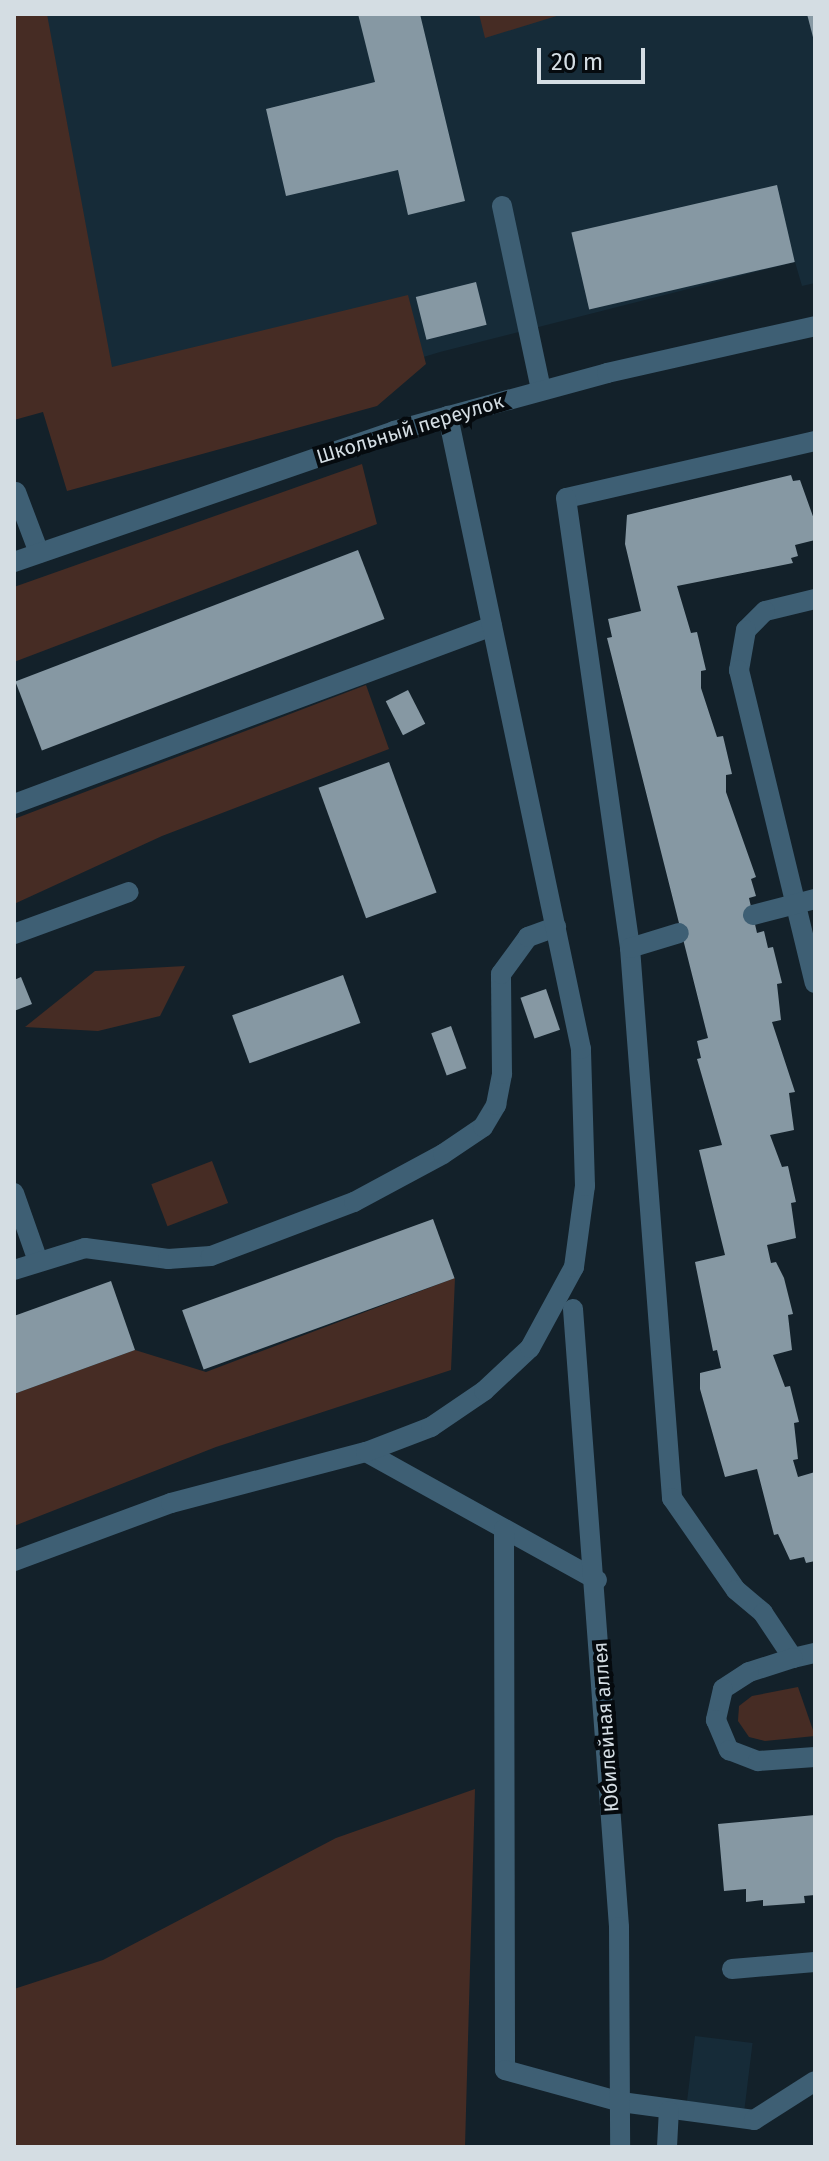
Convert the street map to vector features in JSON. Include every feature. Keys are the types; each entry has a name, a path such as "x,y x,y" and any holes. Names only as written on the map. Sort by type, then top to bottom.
{"street":[{"path":"502,206 541,390"},
{"name":"Школьный переулок","path":"14,562 448,416 541,390 815,328"},
{"path":"14,1561 171,1503 366,1452 431,1427 484,1391 530,1348 574,1267 585,1186 581,1049 448,416"},
{"path":"793,1658 763,1613 736,1590 672,1498 630,948 566,498 815,441"},
{"path":"16,492 39,553"},
{"path":"815,599 765,611 746,630 739,670 805,902 815,983"},
{"path":"14,804 492,626"},
{"path":"14,934 129,892"},
{"path":"753,915 805,902"},
{"path":"14,1270 85,1248 168,1259 211,1256 354,1202 443,1154 483,1127 496,1105 502,1074 501,974 528,937 556,927"},
{"path":"630,948 679,933"},
{"path":"14,1193 38,1261"},
{"name":"Юбилейная аллея","path":"573,1309 597,1580 619,1927 620,2147"},
{"path":"366,1452 597,1580"},
{"path":"504,1529 505,2070 621,2102 669,2111 754,2120 815,2081"},
{"path":"815,1653 749,1672 723,1689 716,1720 729,1750 743,1756 758,1761 815,1757"},
{"path":"732,1969 815,1962"},
{"path":"667,2147 669,2111"}],"shaded area":[{"path":"14,14 815,14 815,283 802,286 795,262 440,352 102,454"},
{"path":"14,14 47,14 112,367 408,295 426,364 377,406 67,491 43,412 14,420"},
{"path":"479,14 563,14 485,38"},
{"path":"362,464 377,524 14,662 14,587"},
{"path":"366,685 389,749 162,836 14,904 14,819"},
{"path":"185,966 160,1016 98,1031 25,1027 95,971"},
{"path":"212,1161 228,1203 167,1226 151,1184"},
{"path":"455,1278 451,1370 216,1447 14,1526 14,1394 135,1350 206,1372"},
{"path":"798,1687 815,1736 765,1741 749,1737 738,1721 739,1706 752,1696"},
{"path":"475,1789 465,2147 14,2147 14,1989 103,1960 336,1838"},
{"path":"695,2036 753,2043 745,2109 687,2102"}],"building":[{"path":"358,14 420,14 465,201 408,215 398,170 286,196 266,109 375,82"},
{"path":"807,14 815,14 815,41 814,41"},
{"path":"777,185 795,262 589,309 571,232"},
{"path":"476,282 487,325 426,340 416,297"},
{"path":"791,475 793,481 800,480 815,522 815,540 795,545 798,556 791,558 793,563 677,586 691,633 697,632 706,670 701,671 701,688 717,737 723,736 732,774 726,775 726,792 756,877 751,879 756,896 749,898 757,933 764,931 768,948 773,947 782,983 777,984 781,1020 772,1022 795,1092 789,1093 794,1130 770,1135 782,1167 788,1166 796,1202 791,1203 796,1238 767,1245 771,1263 776,1262 784,1278 793,1314 788,1315 792,1350 773,1355 785,1387 790,1386 799,1422 794,1423 798,1459 793,1460 798,1477 815,1472 815,1561 806,1563 804,1557 790,1560 778,1534 774,1535 757,1469 725,1477 700,1389 700,1373 721,1368 717,1350 713,1351 695,1262 725,1255 699,1150 722,1145 697,1059 701,1058 697,1041 708,1038 607,638 612,637 608,619 641,611 625,544 627,515"},
{"path":"358,550 385,619 42,751 15,682"},
{"path":"408,690 425,724 403,735 386,701"},
{"path":"389,762 437,893 366,918 319,788"},
{"path":"343,975 360,1023 250,1063 232,1015"},
{"path":"21,977 32,1004 14,1011 14,980"},
{"path":"546,989 560,1030 534,1038 520,998"},
{"path":"451,1026 466,1068 447,1075 431,1033"},
{"path":"433,1219 455,1278 204,1370 182,1310"},
{"path":"111,1281 135,1350 14,1394 14,1316"},
{"path":"815,1815 815,1895 804,1896 805,1903 763,1906 763,1900 746,1902 746,1889 724,1891 718,1824"}]}
